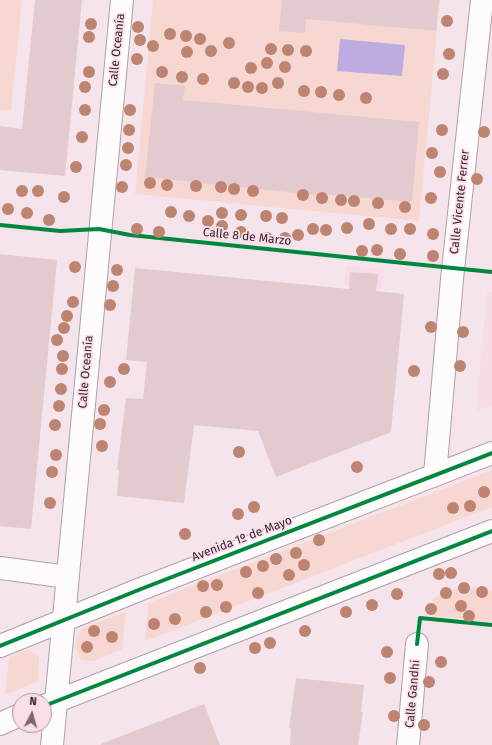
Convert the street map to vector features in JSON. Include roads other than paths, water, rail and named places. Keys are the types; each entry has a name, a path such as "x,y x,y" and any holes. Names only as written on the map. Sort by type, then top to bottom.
{"street":[{"name":"Calle Oceanía","path":"52,693 64,621 122,0"},
{"name":"Calle Vicente Ferrer","path":"435,475 453,268 482,0"},
{"name":"Avenida 1º de Mayo","path":"0,646 492,453"},
{"path":"52,702 492,531"},
{"path":"0,568 67,577"},
{"name":"Calle Gandhi","path":"408,745 417,644"},
{"path":"0,724 12,719"},
{"name":"Calle Oceanía","path":"51,733 52,745"}]}
